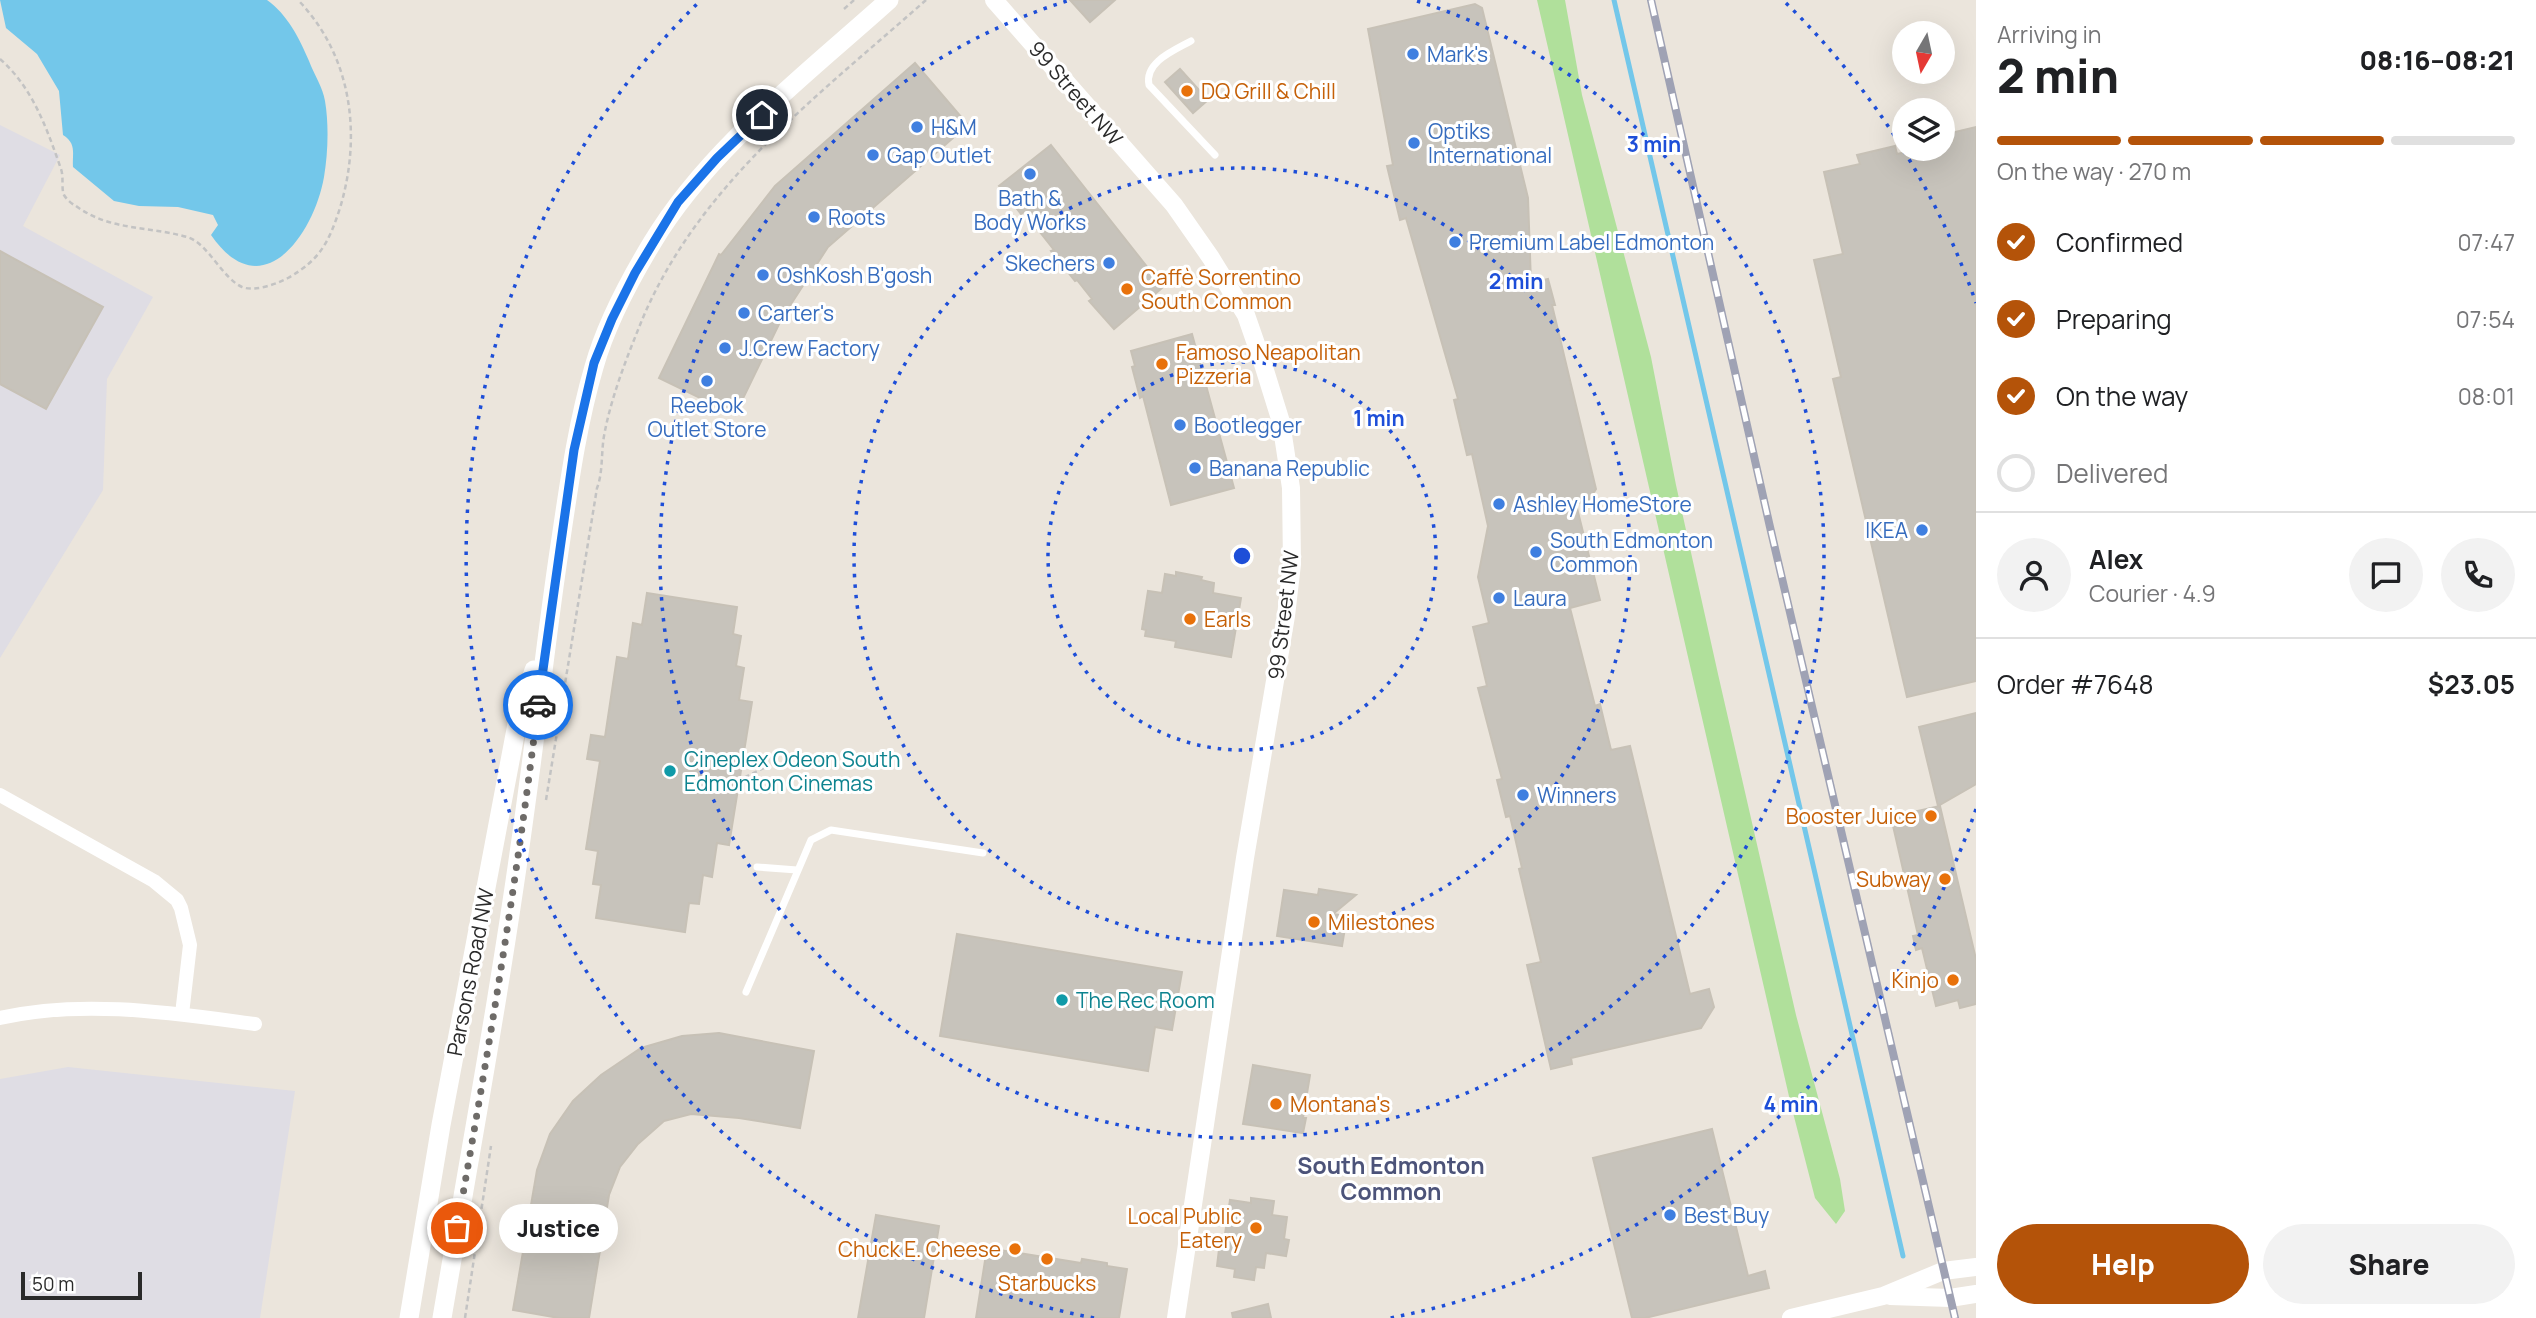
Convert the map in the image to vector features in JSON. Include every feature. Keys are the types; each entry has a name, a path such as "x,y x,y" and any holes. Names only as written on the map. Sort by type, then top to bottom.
{"main road":[{"name":"Parsons Road NW","path":"442,1318 526,805 547,630 581,415 594,363 635,273 678,202 717,158 889,0"},
{"name":"Parsons Road NW","path":"409,1318 454,1055 517,724 547,630"}],"street":[{"name":"99 Street NW","path":"994,0 1174,205 1246,315 1281,422 1291,488 1292,564 1286,617 1245,858 1175,1318"},
{"path":"0,795 154,881 177,900 190,945 183,1014"},
{"path":"0,1018 29,1011 92,1009 183,1014 255,1024"},
{"path":"1791,1318 1884,1296 1943,1271 1976,1267"},
{"path":"1884,1296 1950,1298 1976,1294"}],"lane":[{"path":"1191,41 1157,62 1150,70 1149,85 1215,155"},
{"path":"747,992 811,840 831,830 982,853"},
{"path":"757,867 797,870"}],"path":[{"path":"0,60 19,78 35,105 62,174 65,196 72,204 92,217 109,223 193,239 245,288 271,284 301,271 317,258 337,217 350,170 352,123 349,97 323,32 298,0"},
{"path":"844,9 854,0"},
{"path":"546,799 597,488 601,478 604,434 621,376 663,276 706,210 766,141 926,0"},
{"path":"764,792 739,780 770,765"},
{"path":"465,1318 491,1145"}],"shaded area":[{"path":"0,125 60,155 23,226 153,297 107,379 103,490 0,658"},
{"path":"68,1067 295,1091 260,1318 0,1318 0,1079"}],"green space":[{"path":"1537,0 1565,0 1582,95 1651,357 1676,485 1796,1015 1840,1179 1845,1211 1836,1224 1815,1198 1791,1105"}],"water":[{"path":"0,0 267,0 292,28 325,101 328,139 324,177 309,221 297,240 283,255 267,264 249,265 230,256 211,235 218,225 213,215 178,207 139,206 114,201 73,167 72,145 63,135 59,91 37,54 6,28"}],"building":[{"path":"1070,0 1115,0 1090,22"},
{"name":"South Edmonton Common","path":"1475,4 1482,8 1528,198 1531,283 1548,279 1596,489 1589,500 1576,504 1600,600 1570,608 1595,706 1600,704 1611,750 1630,746 1690,994 1709,989 1714,1007 1701,1028 1571,1058 1572,1064 1551,1069 1527,965 1541,962 1519,869 1522,868 1510,816 1506,817 1497,780 1502,779 1478,688 1487,686 1473,627 1489,623 1478,577 1488,526 1472,454 1467,455 1454,400 1458,399 1406,218 1400,220 1387,166 1393,165 1368,29"},
{"path":"915,63 968,125 828,247 782,318 735,415 659,378 719,254 721,255 775,186"},
{"name":"DQ Grill & Chill","path":"1180,69 1208,100 1193,113 1165,82"},
{"name":"IKEA","path":"1976,127 1976,681 1907,697 1833,379 1841,377 1814,260 1843,254 1824,172 1860,164 1857,155 1892,147 1892,161 1955,161 1955,132"},
{"path":"1051,145 1163,287 1114,329 1089,301 1092,299 1051,251 1054,250 1024,212 1021,214 999,186"},
{"path":"0,251 103,307 46,409 0,384"},
{"path":"1192,334 1234,488 1171,505 1143,396 1140,398 1131,351"},
{"name":"Earls","path":"1176,572 1202,577 1201,580 1214,583 1213,593 1241,598 1231,657 1175,647 1176,641 1145,636 1146,630 1142,629 1148,591 1162,593 1165,574 1176,576"},
{"name":"Cineplex Odeon South Edmonton Cinemas","path":"647,593 737,607 733,634 741,636 736,666 744,668 739,700 752,702 729,845 717,843 712,877 703,875 699,904 689,903 685,932 596,918 601,885 593,884 598,851 586,849 600,761 587,759 591,735 605,737 617,657 628,659 633,623 642,625"},
{"path":"1976,713 1976,784 1938,806 1919,727"},
{"path":"1940,806 1976,959 1976,1004 1960,1008 1958,1000 1936,1006 1922,948 1916,950 1913,936 1918,935 1891,817"},
{"name":"Milestones","path":"1319,889 1356,895 1333,914 1347,916 1342,946 1277,936 1284,890 1318,895"},
{"name":"The Rec Room","path":"957,934 1182,972 1172,1030 1155,1027 1148,1071 940,1036"},
{"path":"719,1033 814,1051 800,1128 739,1118 691,1114 664,1121 638,1144 620,1167 609,1195 589,1318 559,1318 513,1310 537,1170 550,1134 573,1101 601,1075 641,1048 682,1036"},
{"name":"Montana's","path":"1253,1065 1310,1075 1303,1133 1243,1124"},
{"name":"Best Buy","path":"1712,1129 1748,1276 1765,1271 1769,1288 1645,1318 1632,1318 1593,1158"},
{"name":"Local Public Eatery","path":"1251,1198 1274,1201 1272,1215 1287,1217 1284,1239 1289,1240 1286,1256 1266,1253 1264,1268 1256,1267 1254,1280 1234,1277 1235,1269 1217,1266 1230,1200 1251,1203"},
{"path":"876,1215 939,1226 924,1318 858,1318"},
{"path":"987,1248 1081,1263 1082,1259 1127,1269 1119,1318 976,1318"},
{"path":"1268,1304 1271,1318 1233,1318 1232,1313"}],"waterway":[{"path":"1614,0 1903,1256"}],"railway":[{"path":"1651,0 1770,527 1955,1318"}],"way so far":[{"path":"457,1228 526,805 538,705"}],"place":[{"name":"Mark's","path":"1413,54"},
{"name":"DQ Grill & Chill","path":"1187,91"},
{"name":"H&M","path":"917,127"},
{"name":"Optiks International","path":"1414,143"},
{"name":"Gap Outlet","path":"873,155"},
{"name":"Bath & Body Works","path":"1030,174"},
{"name":"Roots","path":"814,217"},
{"name":"Premium Label Edmonton","path":"1455,242"},
{"name":"Skechers","path":"1109,263"},
{"name":"OshKosh B'gosh","path":"763,275"},
{"name":"Caffè Sorrentino South Common","path":"1127,289"},
{"name":"Carter's","path":"744,313"},
{"name":"J.Crew Factory","path":"725,348"},
{"name":"Famoso Neapolitan Pizzeria","path":"1162,364"},
{"name":"Reebok Outlet Store","path":"707,381"},
{"name":"Bootlegger","path":"1180,425"},
{"name":"Banana Republic","path":"1195,468"},
{"name":"Ashley HomeStore","path":"1499,504"},
{"name":"IKEA","path":"1922,530"},
{"name":"South Edmonton Common","path":"1536,552"},
{"name":"Laura","path":"1499,598"},
{"name":"Earls","path":"1190,619"},
{"name":"Cineplex Odeon South Edmonton Cinemas","path":"670,771"},
{"name":"Winners","path":"1523,795"},
{"name":"Booster Juice","path":"1931,816"},
{"name":"Subway","path":"1945,879"},
{"name":"Milestones","path":"1314,922"},
{"name":"Kinjo","path":"1953,980"},
{"name":"The Rec Room","path":"1062,1000"},
{"name":"Montana's","path":"1276,1104"},
{"name":"Best Buy","path":"1670,1215"},
{"name":"Justice","path":"457,1228"},
{"name":"Local Public Eatery","path":"1256,1228"},
{"name":"Chuck E. Cheese","path":"1015,1249"},
{"name":"Starbucks","path":"1047,1259"}],"district":[{"name":"South Edmonton Common","path":"1391,1178"}],"route":[{"path":"538,705 574,450 594,363 635,273 678,202 717,158 762,115"}]}
